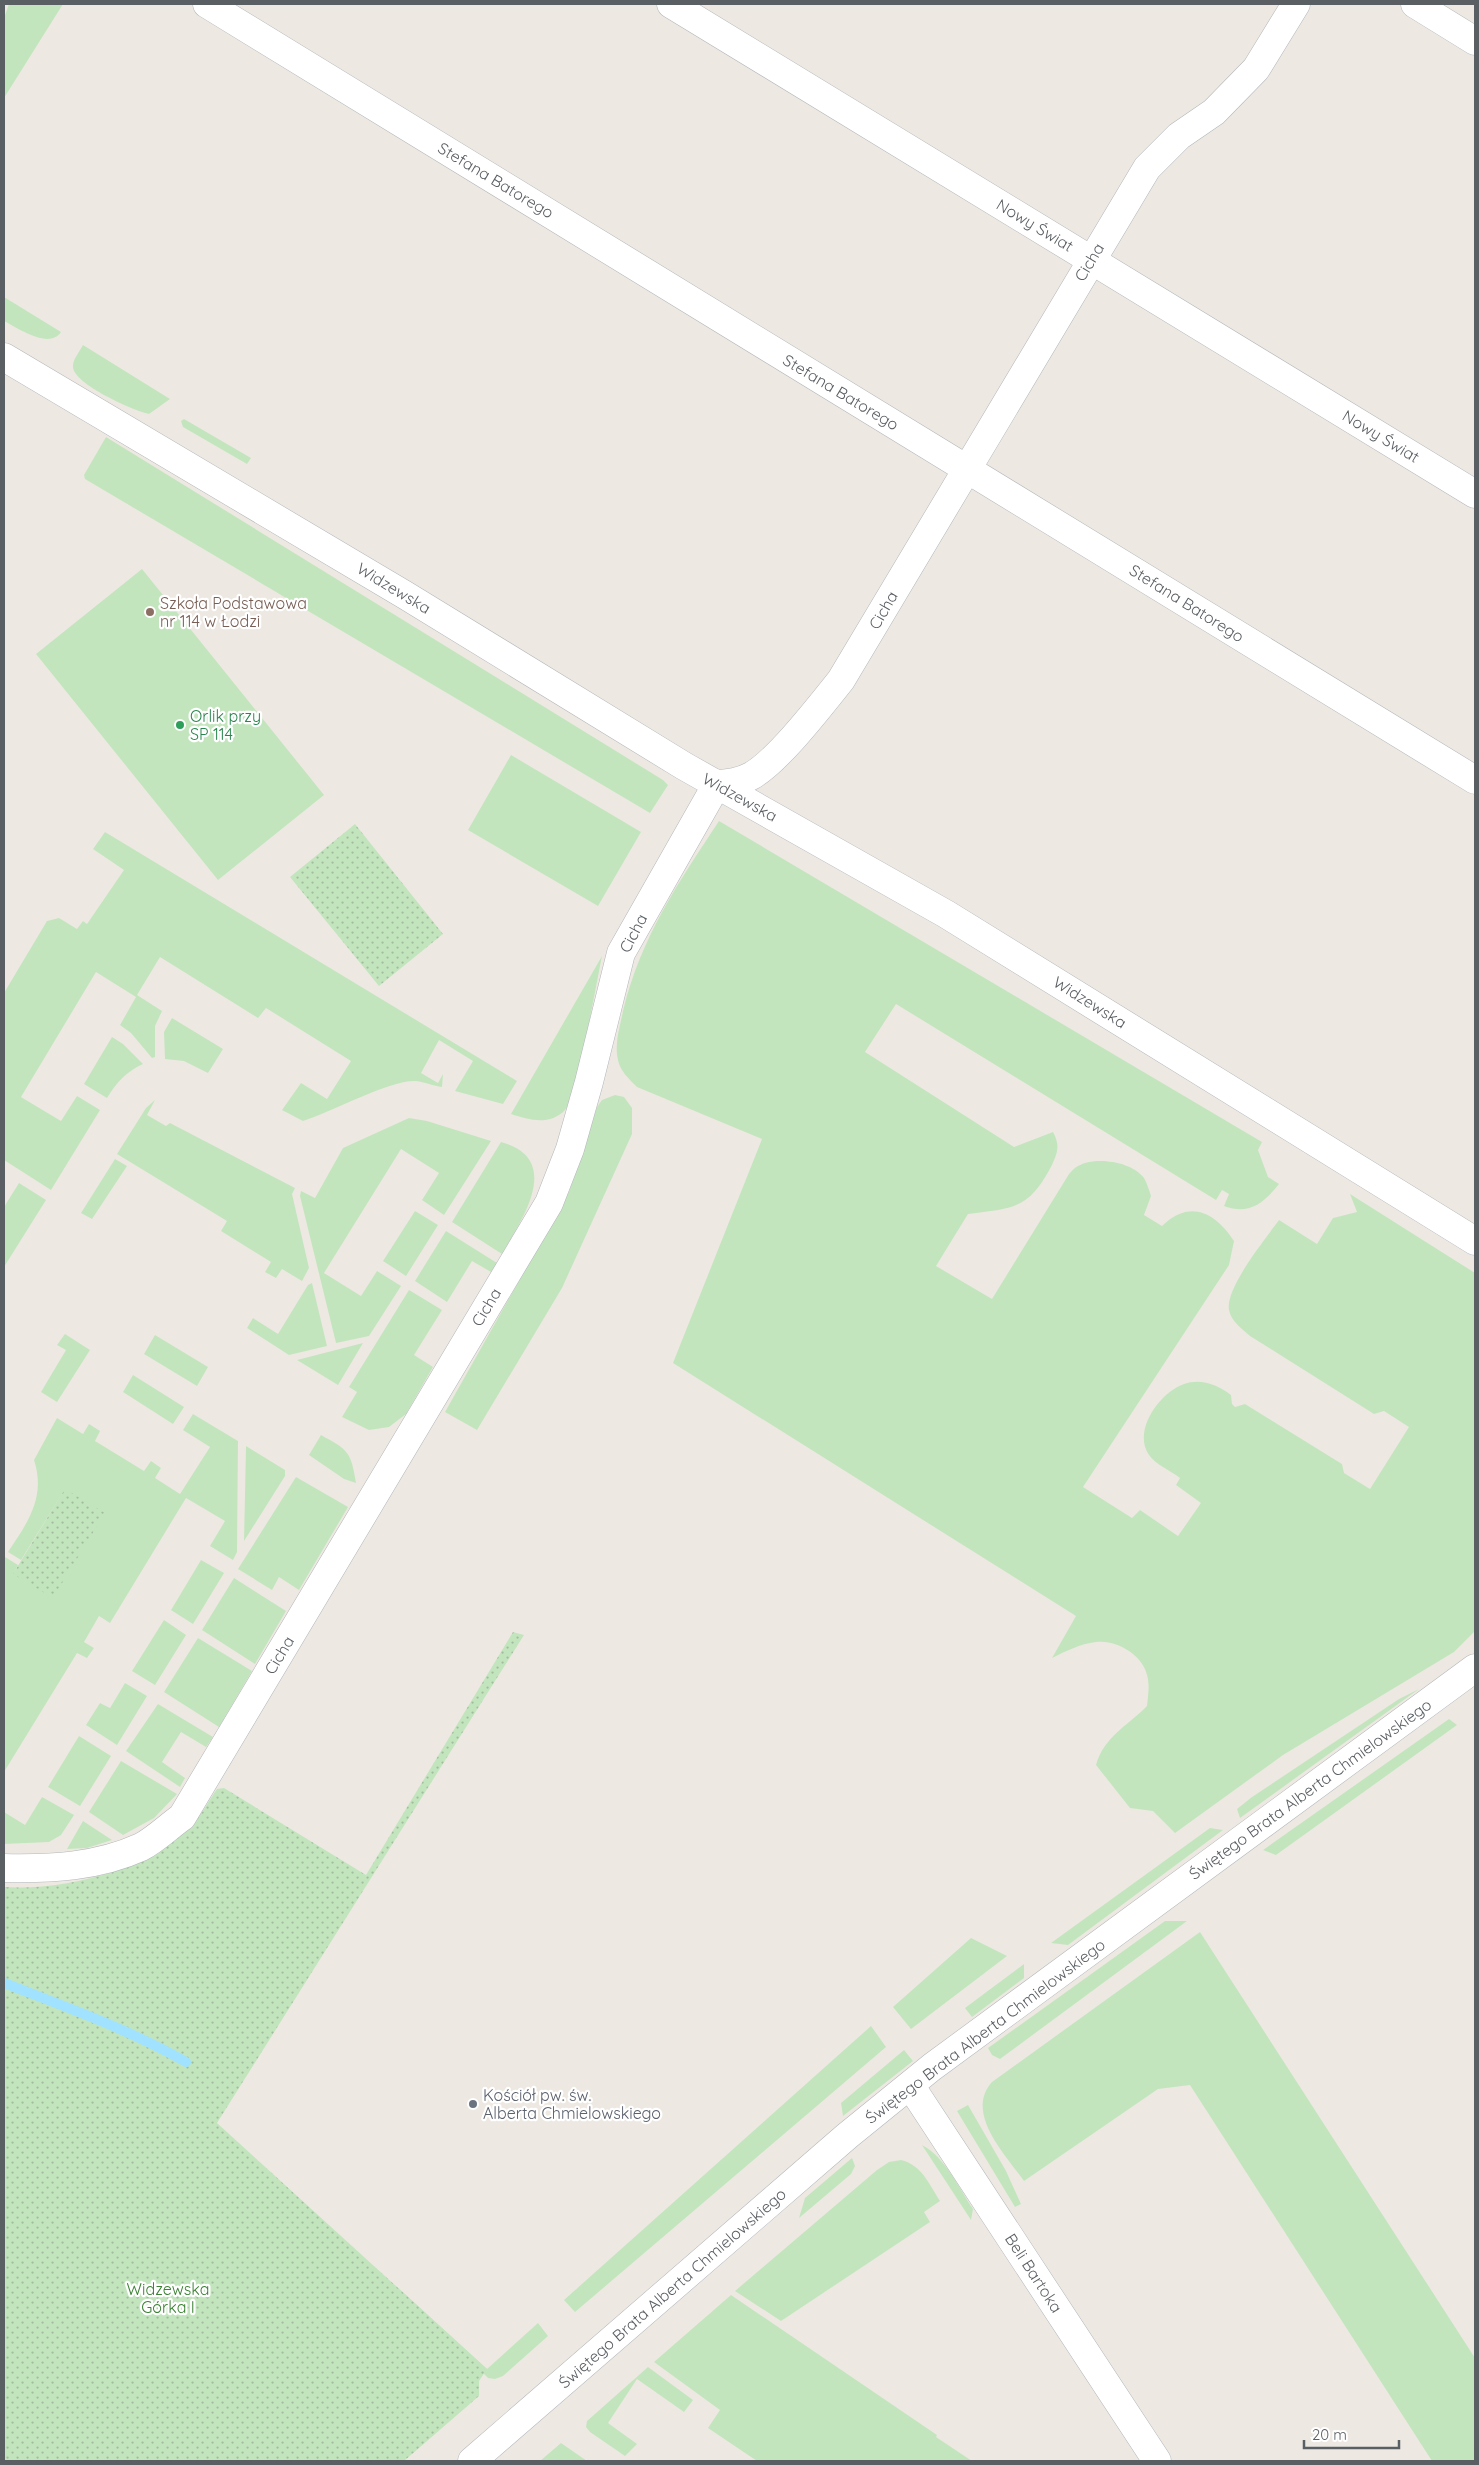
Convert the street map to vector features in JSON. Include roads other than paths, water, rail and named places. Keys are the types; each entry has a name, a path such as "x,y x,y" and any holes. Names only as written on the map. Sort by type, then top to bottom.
{"street":[{"name":"Stefana Batorego","path":"207,4 1475,780"},
{"name":"Nowy Świat","path":"671,4 1475,494"},
{"name":"Cicha","path":"4,1868 52,1869 103,1861 142,1846 182,1817 549,1203 570,1148 589,1082 621,953 717,784 740,781 762,768 819,708 841,680 1147,168 1179,136 1214,112 1256,69 1296,4"},
{"path":"1415,4 1475,41"},
{"name":"Widzewska","path":"4,356 405,594 717,784 946,914 1475,1241"},
{"name":"Świętego Brata Alberta Chmielowskiego","path":"472,2461 847,2136 910,2084 1475,1668"},
{"name":"Beli Bartoka","path":"910,2084 1157,2461"}],"waterway":[{"path":"4,1983 119,2029 186,2062"}],"place":[{"name":"Szkoła Podstawowa nr 114 w Łodzi","path":"150,612"},
{"name":"Orlik przy SP 114","path":"180,725"},
{"name":"Kościół pw. św. Alberta Chmielowskiego","path":"473,2104"}],"park label":[{"name":"Widzewska Górka I","path":"168,2298"}]}
